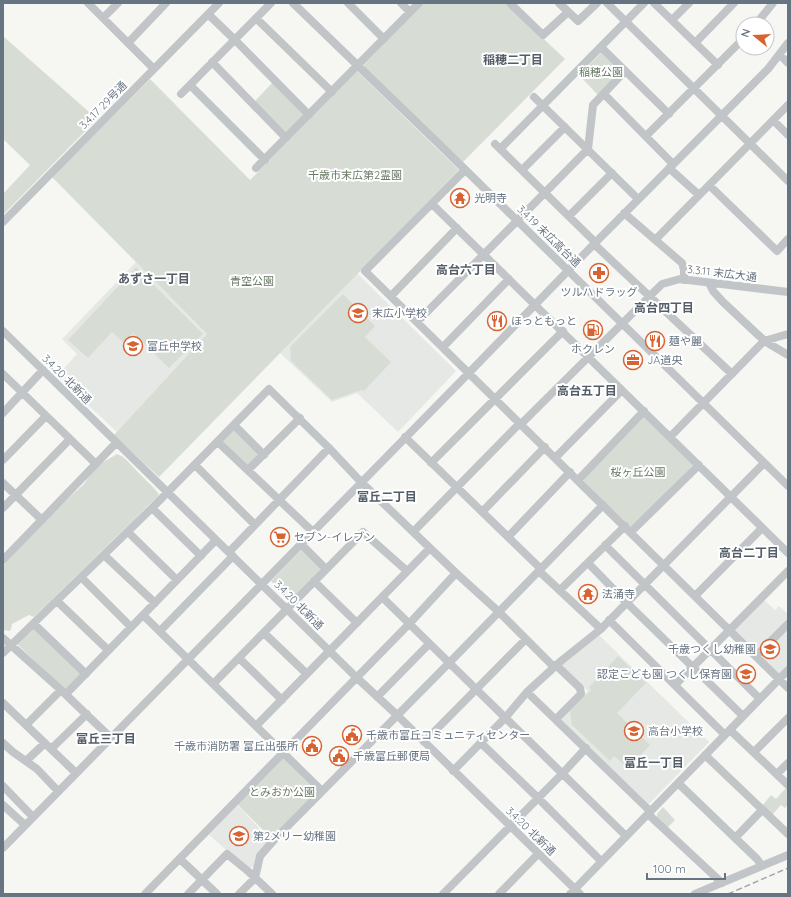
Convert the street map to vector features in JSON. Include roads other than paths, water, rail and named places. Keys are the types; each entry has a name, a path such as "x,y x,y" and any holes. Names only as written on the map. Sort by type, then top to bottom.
{"street":[{"path":"88,3 154,69"},
{"path":"103,18 118,3"},
{"path":"128,43 166,3"},
{"name":"3.4.17 29号通","path":"3,222 219,3"},
{"path":"181,94 271,3"},
{"name":"3.4.19 末広高台通","path":"293,3 788,486"},
{"path":"348,3 384,39"},
{"path":"401,3 410,12"},
{"path":"256,168 419,3"},
{"path":"510,3 543,35 568,12"},
{"path":"559,3 578,21 597,3"},
{"path":"607,3 788,181"},
{"path":"644,3 543,105 498,146 649,297 732,374"},
{"path":"654,3 718,65"},
{"path":"672,20 689,3"},
{"path":"695,43 734,3"},
{"path":"762,16 773,3"},
{"path":"208,14 309,115"},
{"path":"256,18 332,92"},
{"path":"3,848 469,373 568,270 768,69 788,43"},
{"path":"601,47 669,114"},
{"path":"646,136 735,47"},
{"path":"780,55 788,63"},
{"path":"212,62 286,138"},
{"path":"417,322 588,149 593,105 625,71"},
{"path":"190,85 265,160"},
{"path":"604,94 646,136 671,166 699,195"},
{"path":"534,97 638,199"},
{"path":"655,240 788,104"},
{"path":"773,120 788,135"},
{"path":"522,170 565,127"},
{"path":"465,170 366,271 788,688"},
{"path":"569,216 612,173"},
{"path":"709,185 777,251 788,239"},
{"path":"432,204 536,304 788,553"},
{"path":"624,213 682,263 684,280"},
{"path":"391,296 457,228"},
{"path":"442,347 509,279"},
{"name":"3.3.11 末広大通","path":"413,532 520,423 662,284 684,280 788,292"},
{"path":"709,283 713,291 723,302 764,341 788,355"},
{"name":"3.4.20 北新通","path":"3,331 329,651 397,715 575,892"},
{"path":"432,463 563,331"},
{"path":"670,437 764,341 788,334"},
{"path":"3,412 43,370"},
{"path":"3,374 96,464"},
{"path":"3,653 128,532 269,389 300,418 361,482 413,532 580,688 581,694 556,719"},
{"path":"555,458 622,390"},
{"path":"578,480 644,412"},
{"path":"3,460 46,416"},
{"path":"248,470 300,418"},
{"path":"234,425 264,455"},
{"path":"405,437 601,629"},
{"path":"3,508 70,439"},
{"path":"218,442 312,532"},
{"path":"3,560 116,443"},
{"path":"160,631 279,500 329,448"},
{"path":"482,512 545,448"},
{"path":"453,771 505,718 527,692 555,666 601,629 764,463"},
{"path":"195,465 256,525"},
{"path":"631,532 699,465"},
{"path":"508,537 570,472"},
{"path":"3,484 42,520"},
{"path":"239,894 255,878 260,856 274,840 603,505"},
{"path":"152,508 201,556"},
{"path":"560,590 625,526"},
{"path":"695,596 762,528"},
{"path":"128,532 177,580"},
{"path":"214,684 363,532 407,571"},
{"path":"26,725 86,674 216,540"},
{"path":"301,544 326,569"},
{"path":"605,545 760,699"},
{"path":"256,726 430,548"},
{"path":"104,555 154,603"},
{"path":"588,563 743,716"},
{"path":"675,685 788,571"},
{"path":"145,894 409,624 456,573"},
{"path":"81,578 131,627"},
{"path":"314,581 357,623"},
{"path":"382,597 626,836"},
{"path":"57,601 108,650"},
{"path":"143,615 322,791"},
{"path":"609,620 675,685 728,732 754,752 788,785"},
{"path":"34,624 86,674"},
{"path":"756,656 788,624"},
{"path":"264,632 307,674"},
{"path":"3,638 64,692 111,738"},
{"path":"424,742 526,639"},
{"path":"378,697 430,644"},
{"path":"238,658 282,700"},
{"path":"575,892 602,861 649,812 788,670"},
{"path":"527,692 586,748 722,883"},
{"path":"3,703 76,773"},
{"path":"51,749 87,714"},
{"path":"754,752 788,718"},
{"path":"3,743 12,752 37,769 58,791"},
{"path":"26,761 45,743"},
{"path":"480,743 602,861"},
{"path":"443,894 586,748"},
{"path":"705,755 788,834"},
{"path":"777,774 788,763"},
{"path":"678,783 757,859 762,866"},
{"path":"3,786 33,817"},
{"path":"3,806 25,825"},
{"path":"735,838 762,810"},
{"path":"188,894 227,854 272,894"},
{"path":"499,894 538,854"},
{"path":"695,894 788,855"},
{"path":"180,859 217,894"}],"railway":[{"path":"728,894 788,868"}],"place":[{"name":"光明寺","path":"460,198"},
{"name":"ツルハドラッグ","path":"599,273"},
{"name":"末広小学校","path":"358,313"},
{"name":"ほっともっと","path":"497,321"},
{"name":"ホクレン","path":"593,330"},
{"name":"麺や麗","path":"655,341"},
{"name":"富丘中学校","path":"133,346"},
{"name":"JA道央","path":"633,360"},
{"name":"セブン-イレブン","path":"280,537"},
{"name":"法涌寺","path":"588,594"},
{"name":"千歳つくし幼稚園","path":"770,649"},
{"name":"認定こども園 つくし保育園","path":"746,674"},
{"name":"高台小学校","path":"634,731"},
{"name":"千歳市富丘コミュニティセンター","path":"352,735"},
{"name":"千歳市消防署 富丘出張所","path":"312,746"},
{"name":"千歳富丘郵便局","path":"339,756"},
{"name":"第2メリー幼稚園","path":"239,836"}],"district":[{"name":"稲穂二丁目","path":"513,59"},
{"name":"高台六丁目","path":"466,269"},
{"name":"あずさ一丁目","path":"154,278"},
{"name":"高台四丁目","path":"664,307"},
{"name":"高台五丁目","path":"587,390"},
{"name":"富丘二丁目","path":"387,496"},
{"name":"高台二丁目","path":"749,552"},
{"name":"富丘三丁目","path":"106,738"},
{"name":"富丘一丁目","path":"654,762"}],"park label":[{"name":"稲穂公園","path":"601,72"},
{"name":"千歳市末広第2霊園","path":"355,175"},
{"name":"青空公園","path":"252,281"},
{"name":"桜ヶ丘公園","path":"638,472"},
{"name":"とみおか公園","path":"282,792"}]}
